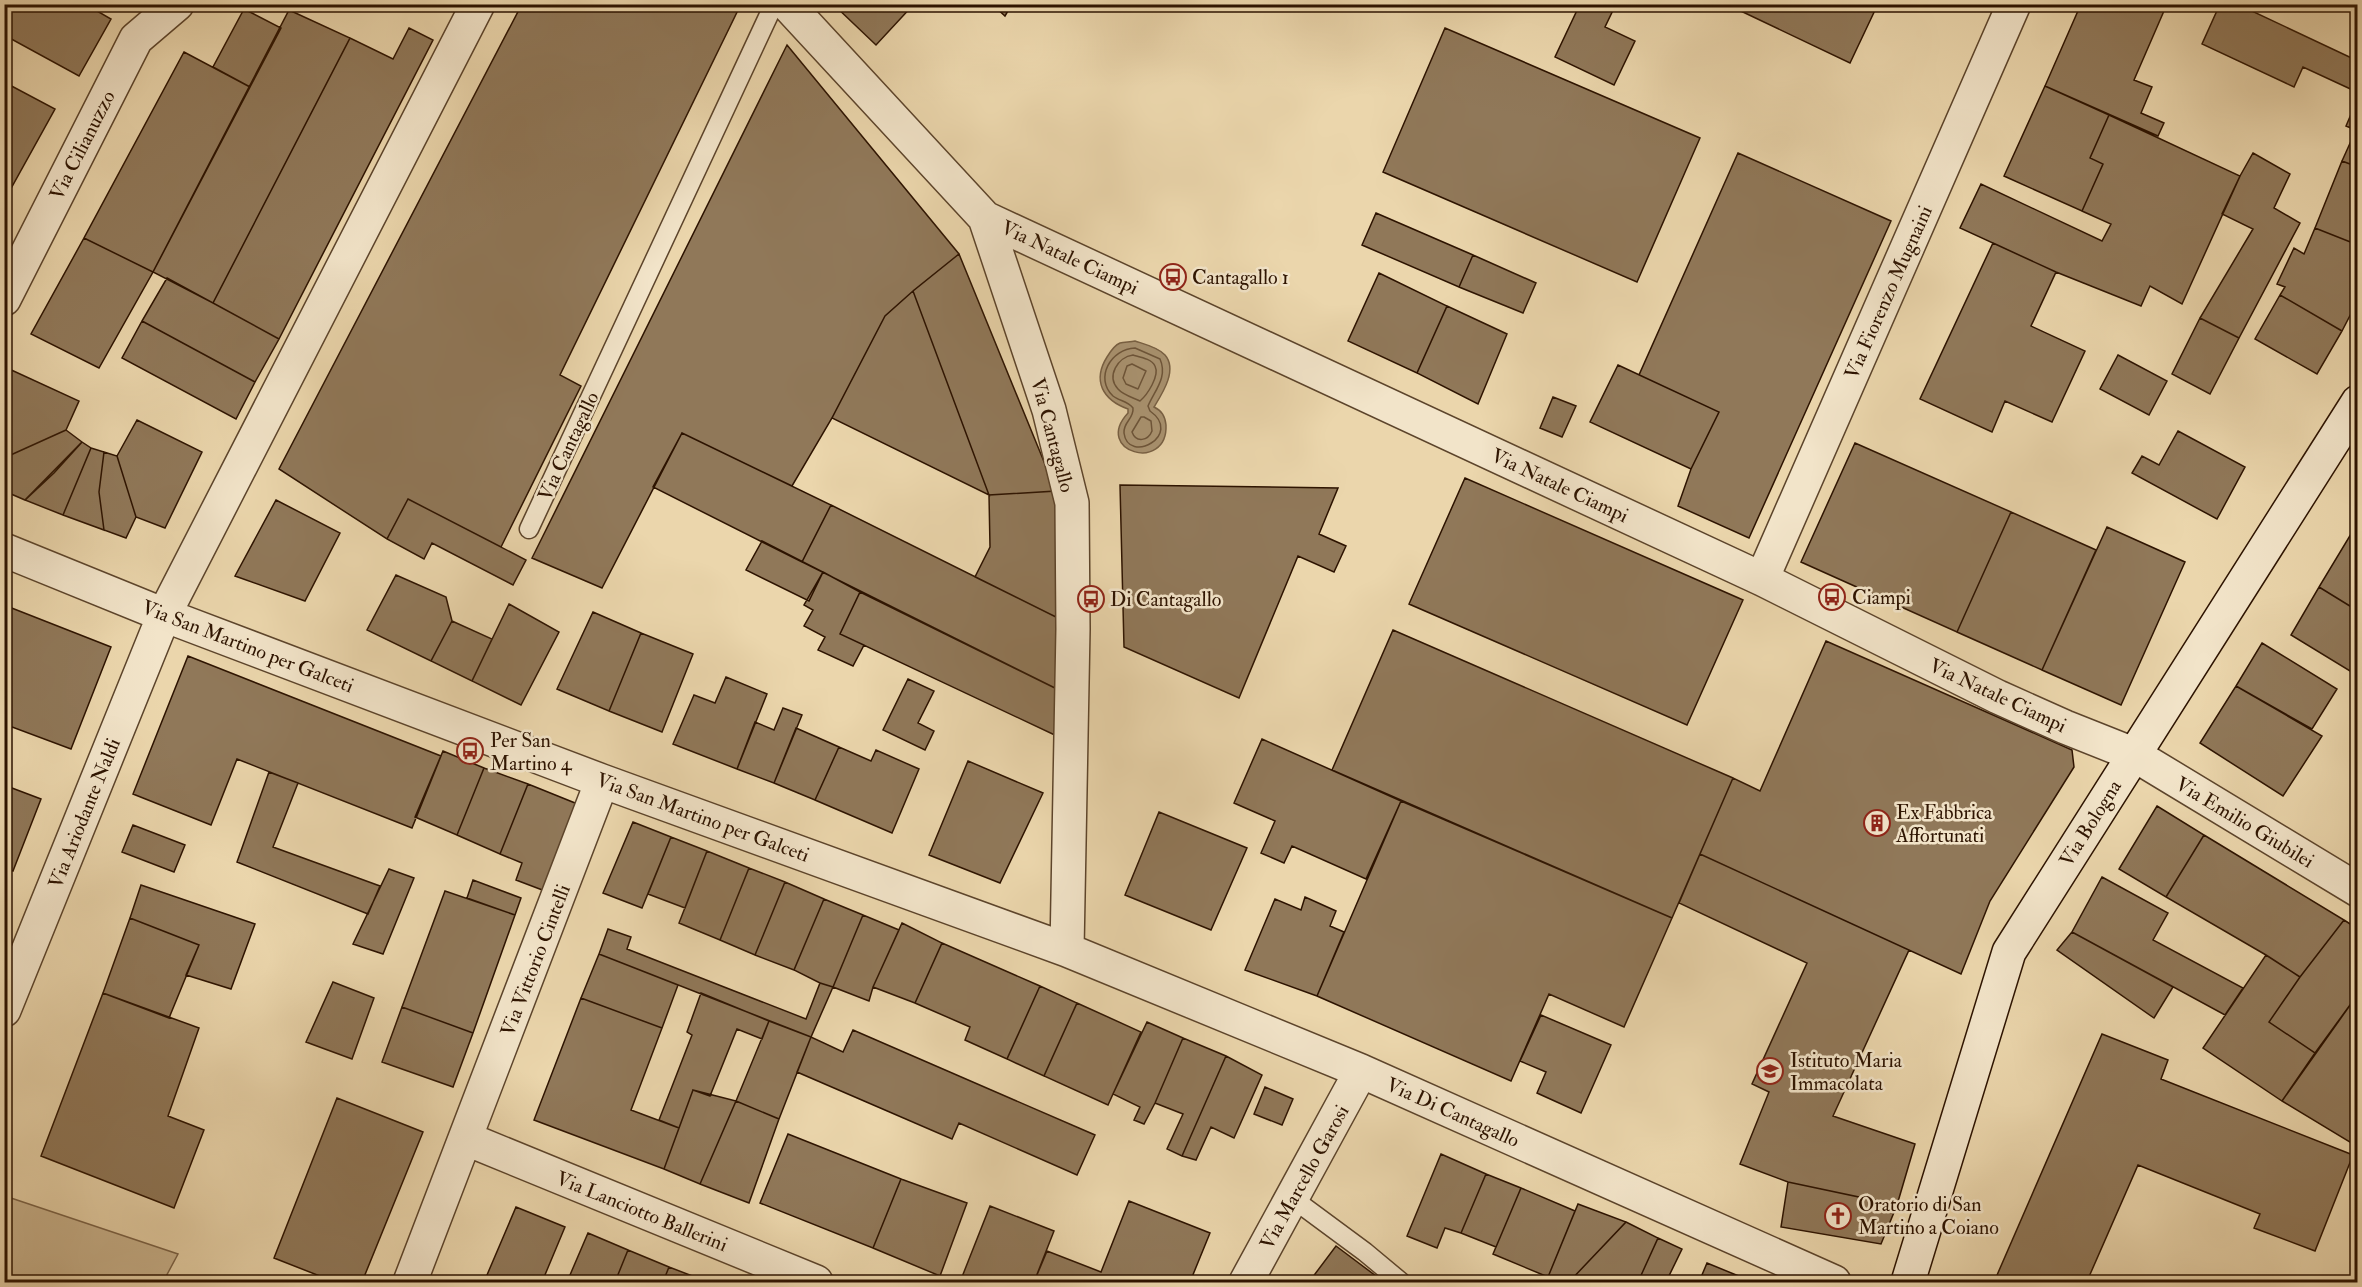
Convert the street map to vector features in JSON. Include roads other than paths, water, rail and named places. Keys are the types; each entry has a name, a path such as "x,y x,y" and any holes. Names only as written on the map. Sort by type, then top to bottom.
{"street":[{"name":"Via Cilianuzzo","path":"4,299 136,39 177,4"},
{"name":"Via Ariodante Naldi","path":"4,1010 164,615 478,4"},
{"name":"Via Cantagallo","path":"787,4 985,218 1049,410 1072,503 1074,628 1067,950"},
{"name":"Via Fiorenzo Mugnaini","path":"1762,579 2014,4"},
{"name":"Via Natale Ciampi","path":"985,218 1762,579 1998,697 2133,754"},
{"name":"Via Bologna","path":"1908,1282 2009,952 2358,402"},
{"name":"Via San Martino per Galceti","path":"4,550 164,615 602,781 1067,950"},
{"name":"Via Emilio Giubilei","path":"2133,754 2358,890"},
{"name":"Via Vittorio Cintelli","path":"410,1282 602,781"},
{"name":"Via Di Cantagallo","path":"1067,950 1361,1071 1834,1282"},
{"name":"Via Marcello Garosi","path":"1246,1282 1361,1071"},
{"name":"Via Lanciotto Ballerini","path":"467,1138 816,1282"}],"lane":[{"name":"Via Cantagallo","path":"530,530 774,4"},
{"path":"1292,1198 1401,1282"}],"water":[{"path":"1135,341 1162,352 1169,361 1170,368 1167,382 1154,407 1165,419 1163,440 1156,449 1145,453 1134,452 1125,447 1119,438 1119,427 1128,409 1106,395 1100,382 1103,366 1116,345"}],"place":[{"name":"Cantagallo 1","path":"1173,277"},
{"name":"Ciampi","path":"1832,597"},
{"name":"Di Cantagallo","path":"1091,599"},
{"name":"Per San Martino 4","path":"470,751"},
{"name":"Ex Fabbrica Affortunati","path":"1877,823"},
{"name":"Istituto Maria Immacolata","path":"1770,1071"},
{"name":"Oratorio di San Martino a Coiano","path":"1838,1216"}]}
